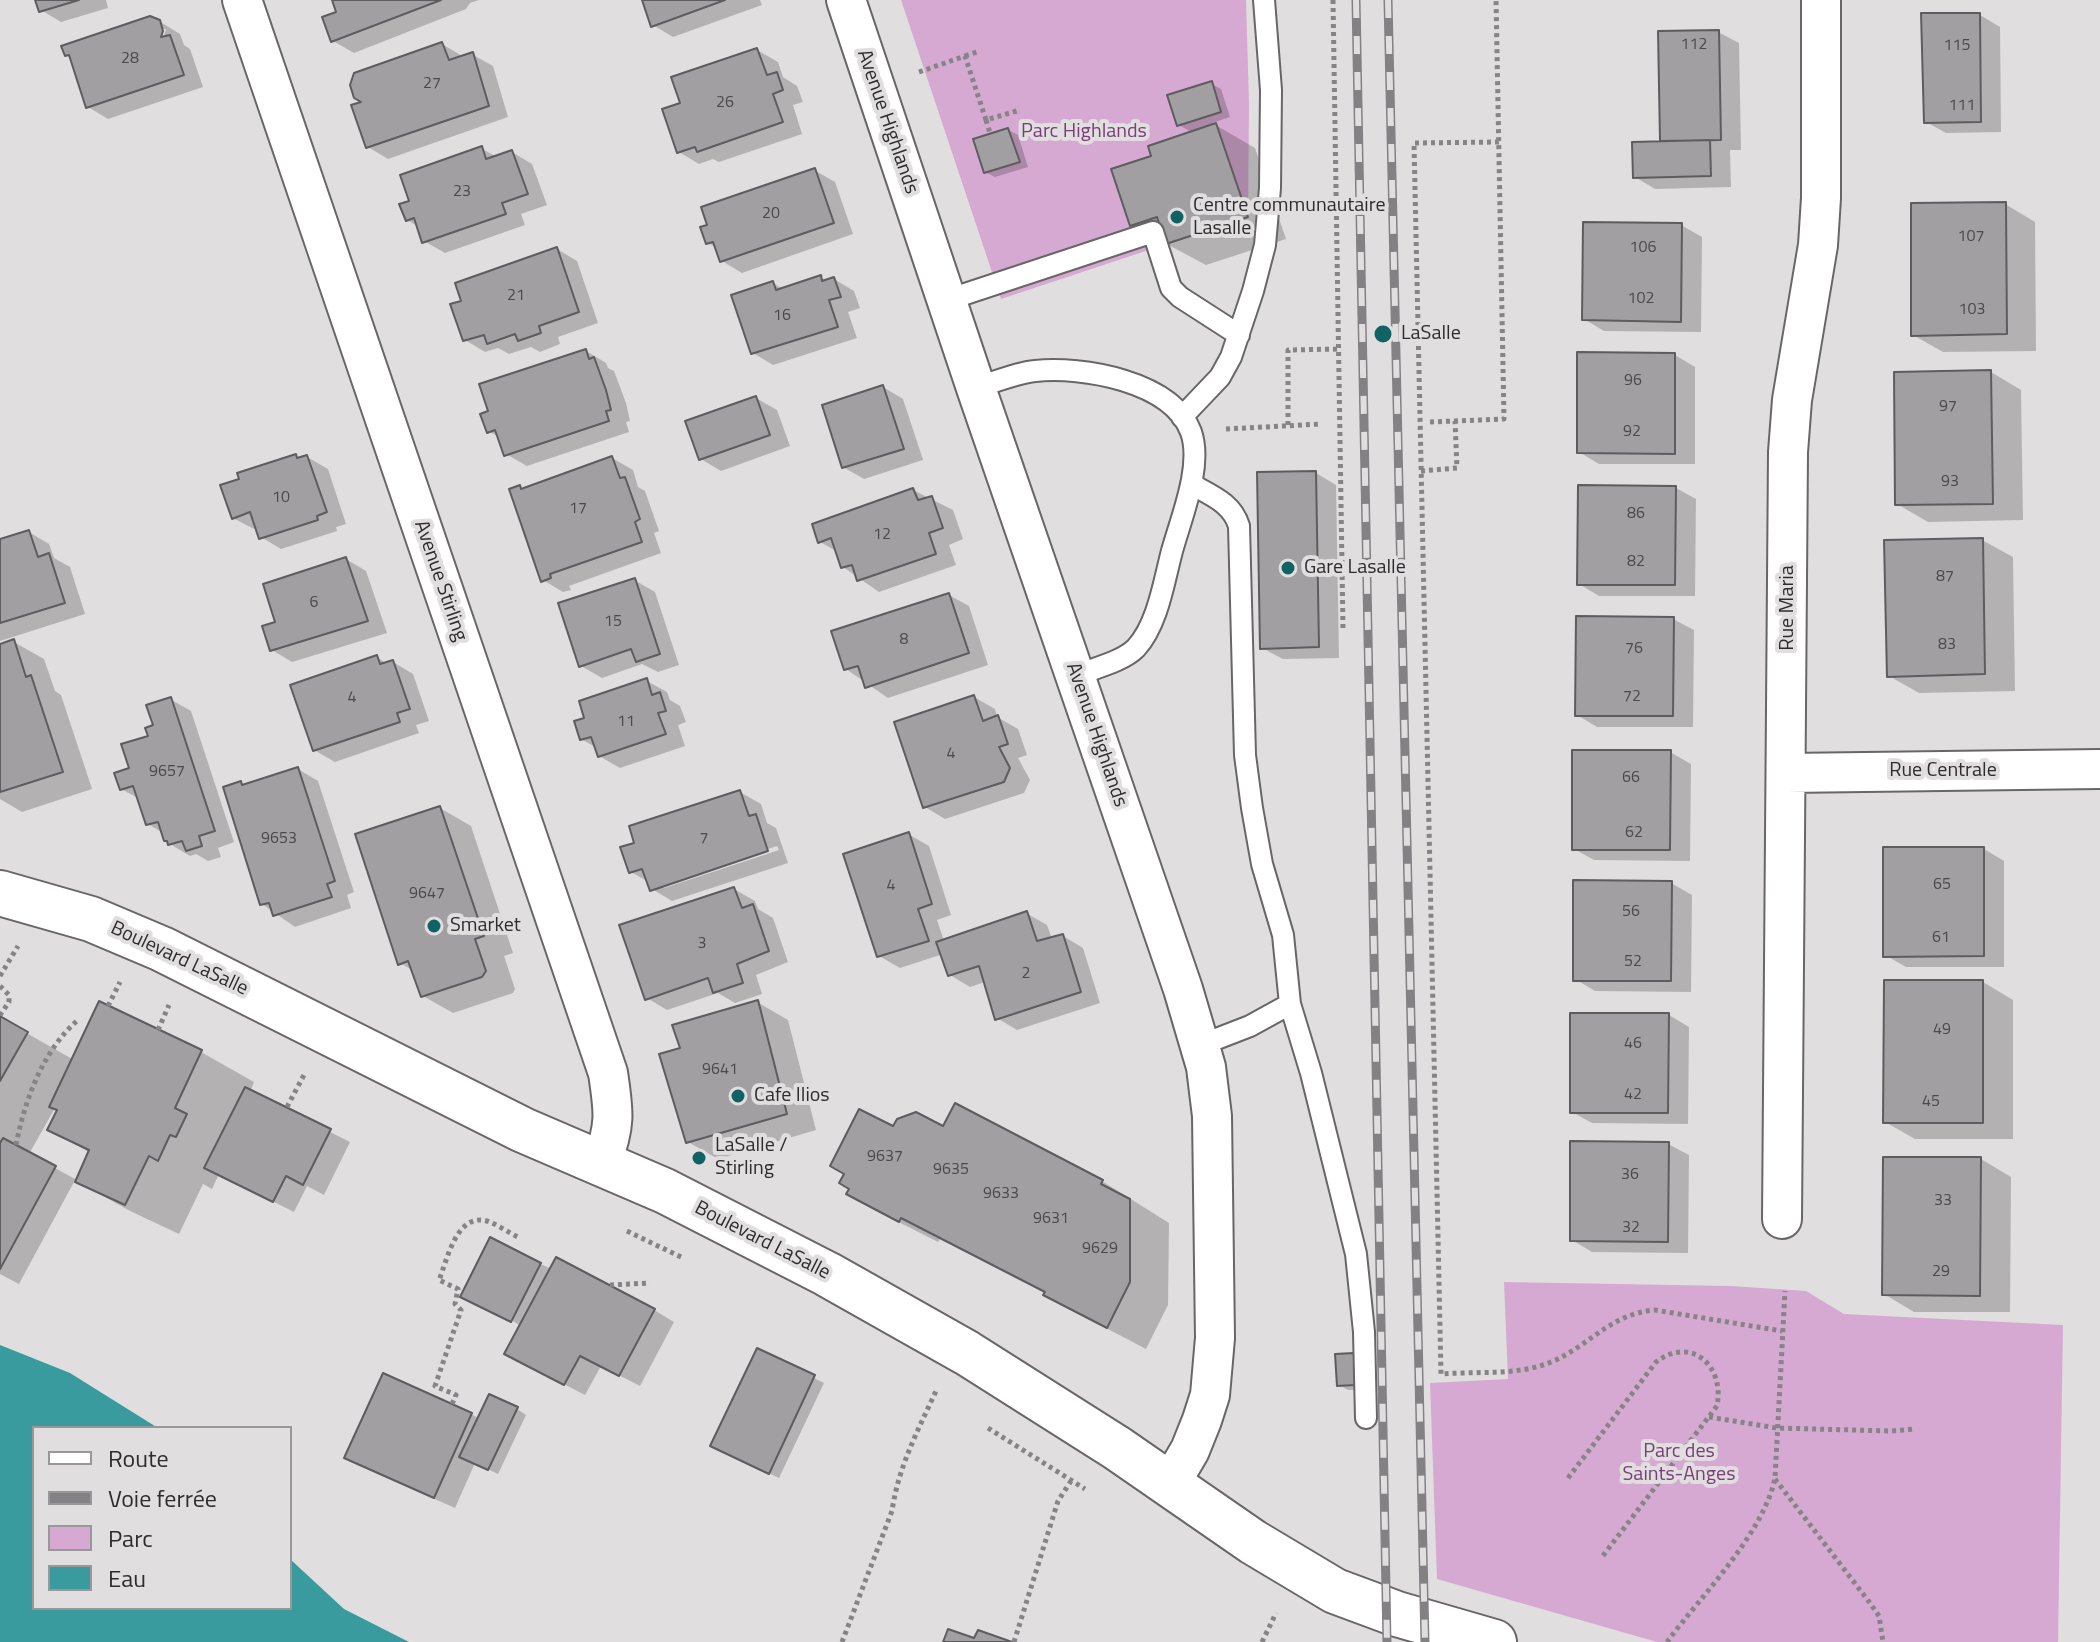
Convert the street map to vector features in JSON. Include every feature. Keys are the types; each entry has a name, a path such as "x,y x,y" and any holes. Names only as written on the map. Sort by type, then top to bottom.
{"main road":[{"name":"Boulevard LaSalle","path":"0,893 91,919 162,949 523,1130 665,1191 827,1274 980,1361 1106,1440 1253,1542 1335,1591 1397,1614 1494,1642"}],"street":[{"name":"Avenue Stirling","path":"242,0 608,1073 614,1119 601,1164"},
{"name":"Avenue Highlands","path":"846,0 1201,1045 1212,1116 1215,1338 1210,1395 1190,1450 1170,1484"},
{"name":"Rue Maria","path":"1782,1219 1788,452 1792,400 1818,245 1821,198 1821,0"},
{"name":"Rue Centrale","path":"1787,773 2100,769"}],"lane":[{"path":"1187,425 1220,377 1239,335 1265,245 1270,188 1271,90 1264,0"},
{"path":"947,300 1153,232 1171,288 1239,335"},
{"path":"976,388 1034,371 1114,378 1142,386 1169,404 1187,425 1191,484 1145,636 1127,655 1075,676"},
{"path":"1191,484 1235,512 1239,526 1245,755 1262,864 1283,935 1290,1004 1311,1073 1356,1254 1364,1332 1366,1418"},
{"path":"1201,1045 1263,1020 1290,1004"}],"path":[{"path":"1333,0 1343,629"},
{"path":"1430,422 1504,419 1496,0"},
{"path":"919,72 977,52"},
{"path":"965,56 990,133"},
{"path":"986,120 1020,110"},
{"path":"1499,142 1414,143 1441,1374 1532,1369 1555,1360 1622,1317 1639,1311 1655,1310 1782,1331"},
{"path":"1288,425 1288,350 1340,349"},
{"path":"1421,471 1457,468 1455,421"},
{"path":"1187,425 1321,424"},
{"path":"0,976 19,945"},
{"path":"108,1006 121,979"},
{"path":"0,986 9,995 9,1002 0,1015"},
{"path":"158,1030 170,1003"},
{"path":"16,1145 22,1110 36,1080 61,1034 79,1019"},
{"path":"287,1107 307,1070"},
{"path":"452,1404 456,1395 435,1386 461,1310 455,1304 458,1289 439,1280 460,1228 469,1222 480,1219 518,1237"},
{"path":"610,1285 650,1283"},
{"path":"1667,1642 1763,1515 1775,1478 1785,1291"},
{"path":"1568,1478 1663,1356 1688,1352 1708,1362 1718,1383 1717,1406 1602,1557"},
{"path":"842,1642 892,1511 895,1488 903,1465 936,1391"},
{"path":"1709,1417 1777,1428 1915,1429"},
{"path":"1775,1478 1879,1616 1883,1642"},
{"path":"1014,1642 1058,1501 1071,1481"},
{"path":"1262,1642 1276,1613"}],"green space":[{"name":"Parc Highlands","path":"901,0 1246,0 1248,217 1001,299"},
{"name":"Parc des Saints-Anges","path":"1504,1282 1731,1286 1806,1291 1844,1314 2063,1325 2058,1642 1657,1642 1437,1579 1430,1383 1508,1379"}],"water":[{"path":"0,1345 70,1373 155,1426 32,1426 32,1610 292,1610 292,1561 344,1609 409,1642 0,1642"}],"building":[{"path":"35,0 79,0 39,12"},
{"path":"332,0 441,0 331,42 322,17 336,12"},
{"path":"642,0 725,0 651,27"},
{"path":"1921,13 1980,13 1981,122 1924,123"},
{"path":"150,16 160,20 161,37 170,35 184,75 86,108 69,55 65,56 61,46"},
{"path":"1719,30 1721,140 1660,141 1658,31"},
{"path":"442,42 449,60 473,52 489,106 366,148 351,105 361,102 354,98 350,85 354,73"},
{"path":"757,48 767,75 777,72 783,90 773,94 783,122 697,152 695,147 677,153 662,109 680,103 671,77"},
{"path":"1212,81 1221,112 1177,126 1167,95"},
{"path":"1216,123 1248,217 1166,244 1157,217 1130,226 1111,169 1151,156 1148,146"},
{"path":"1008,128 1020,162 984,173 973,139"},
{"path":"1710,140 1711,176 1633,178 1632,142"},
{"path":"482,146 486,159 512,150 528,194 502,203 506,214 422,243 414,218 406,221 399,204 409,201 400,175"},
{"path":"815,168 834,223 720,262 713,242 706,244 700,227 707,225 701,207"},
{"path":"2006,202 2007,334 1911,336 1911,203"},
{"path":"1583,222 1682,223 1681,322 1582,320"},
{"path":"557,247 579,312 539,326 541,333 518,341 515,334 487,344 484,335 463,341 450,304 461,301 455,283"},
{"path":"821,275 822,281 834,277 841,297 829,300 838,327 751,354 731,295 773,281 776,290"},
{"path":"586,349 589,359 594,357 606,390 611,410 606,411 609,421 504,456 495,430 487,433 480,414 488,411 479,384"},
{"path":"1577,352 1675,353 1675,454 1577,453"},
{"path":"1991,370 1993,504 1895,505 1894,372"},
{"path":"883,385 904,449 842,468 822,405"},
{"path":"756,396 770,435 699,460 685,421"},
{"path":"296,454 297,458 307,455 327,512 317,516 318,520 259,539 250,512 232,519 220,485 239,479 237,473"},
{"path":"612,456 620,478 625,477 640,519 635,522 642,542 550,574 551,578 541,582 509,489 520,485 521,489"},
{"name":"Gare Lasalle","path":"1316,471 1319,647 1260,649 1257,472"},
{"path":"1578,485 1676,486 1675,585 1577,585"},
{"path":"913,488 918,500 932,496 943,528 929,533 936,554 857,581 852,565 841,568 831,538 818,543 812,524"},
{"path":"29,530 38,557 49,553 65,603 0,623 0,539"},
{"path":"1983,538 1985,674 1887,677 1884,540"},
{"path":"346,557 368,621 270,651 262,626 275,622 263,584"},
{"path":"635,578 660,654 636,662 631,649 579,667 558,603"},
{"path":"949,593 969,653 865,688 858,666 844,670 831,631"},
{"path":"1576,616 1674,617 1673,716 1575,716"},
{"path":"14,639 26,677 31,675 63,772 0,792 0,644"},
{"path":"377,655 380,664 393,660 410,709 397,713 400,722 313,751 290,685"},
{"path":"647,678 652,695 660,692 666,711 658,713 666,734 598,757 591,737 580,740 574,721 584,718 579,701"},
{"path":"974,695 983,721 998,715 1008,744 999,747 1010,768 1004,782 923,808 894,722"},
{"path":"171,697 215,831 199,836 202,846 186,851 182,841 168,845 164,841 158,822 146,825 133,786 120,790 114,773 129,768 121,744 148,736 145,728 153,725 146,705"},
{"path":"1572,750 1671,750 1670,850 1572,850"},
{"path":"298,767 335,881 327,884 332,897 273,916 269,903 260,905 223,787 241,781 242,785"},
{"path":"740,790 749,816 756,814 768,851 650,891 642,869 629,873 620,847 634,843 629,826"},
{"path":"440,806 484,936 475,939 486,971 482,977 421,997 408,961 398,965 355,834"},
{"path":"909,832 932,904 918,909 929,941 877,957 843,854"},
{"path":"1883,847 1984,847 1984,956 1883,957"},
{"path":"1573,880 1672,881 1671,981 1573,981"},
{"path":"734,887 742,908 753,904 769,951 737,964 743,983 713,993 708,978 645,1000 619,925"},
{"path":"1027,911 1037,941 1063,934 1081,992 995,1020 979,966 948,976 936,942"},
{"path":"1884,980 1983,980 1983,1123 1883,1123"},
{"path":"758,1000 787,1114 686,1143 659,1054 680,1048 672,1025"},
{"path":"99,1001 202,1050 175,1108 187,1114 176,1137 170,1135 158,1161 149,1156 125,1205 75,1182 89,1150 47,1130 57,1110 49,1107"},
{"path":"1570,1013 1669,1013 1668,1113 1570,1113"},
{"path":"0,1016 28,1032 0,1081"},
{"path":"245,1087 331,1129 303,1185 286,1176 273,1202 204,1168"},
{"path":"955,1103 1103,1180 1101,1184 1130,1199 1130,1282 1107,1328 1043,1295 1045,1292 901,1218 899,1222 846,1194 849,1189 839,1183 844,1174 830,1166 859,1109 893,1126 897,1119 916,1112 943,1126"},
{"path":"3,1138 56,1166 0,1269 0,1143"},
{"path":"1570,1141 1669,1142 1668,1242 1570,1241"},
{"path":"1883,1157 1981,1157 1980,1296 1882,1295"},
{"path":"490,1237 541,1263 511,1322 460,1297"},
{"path":"556,1257 655,1309 619,1376 580,1356 564,1385 504,1354"},
{"path":"757,1348 815,1375 769,1474 710,1446"},
{"path":"1354,1353 1355,1385 1337,1386 1335,1354"},
{"path":"383,1373 472,1413 434,1498 344,1458"},
{"path":"489,1394 518,1407 488,1470 459,1457"},
{"path":"948,1629 974,1638 978,1630 1012,1642 943,1642"}],"railway":[{"path":"1356,0 1387,1642"},
{"path":"1388,0 1425,1642"}],"place":[{"name":"Centre communautaire Lasalle","path":"1177,217"},
{"name":"LaSalle","path":"1383,334"},
{"name":"Gare Lasalle","path":"1288,568"},
{"name":"Smarket","path":"434,926"},
{"name":"Cafe Ilios","path":"738,1096"},
{"name":"LaSalle / Stirling","path":"699,1158"}]}
